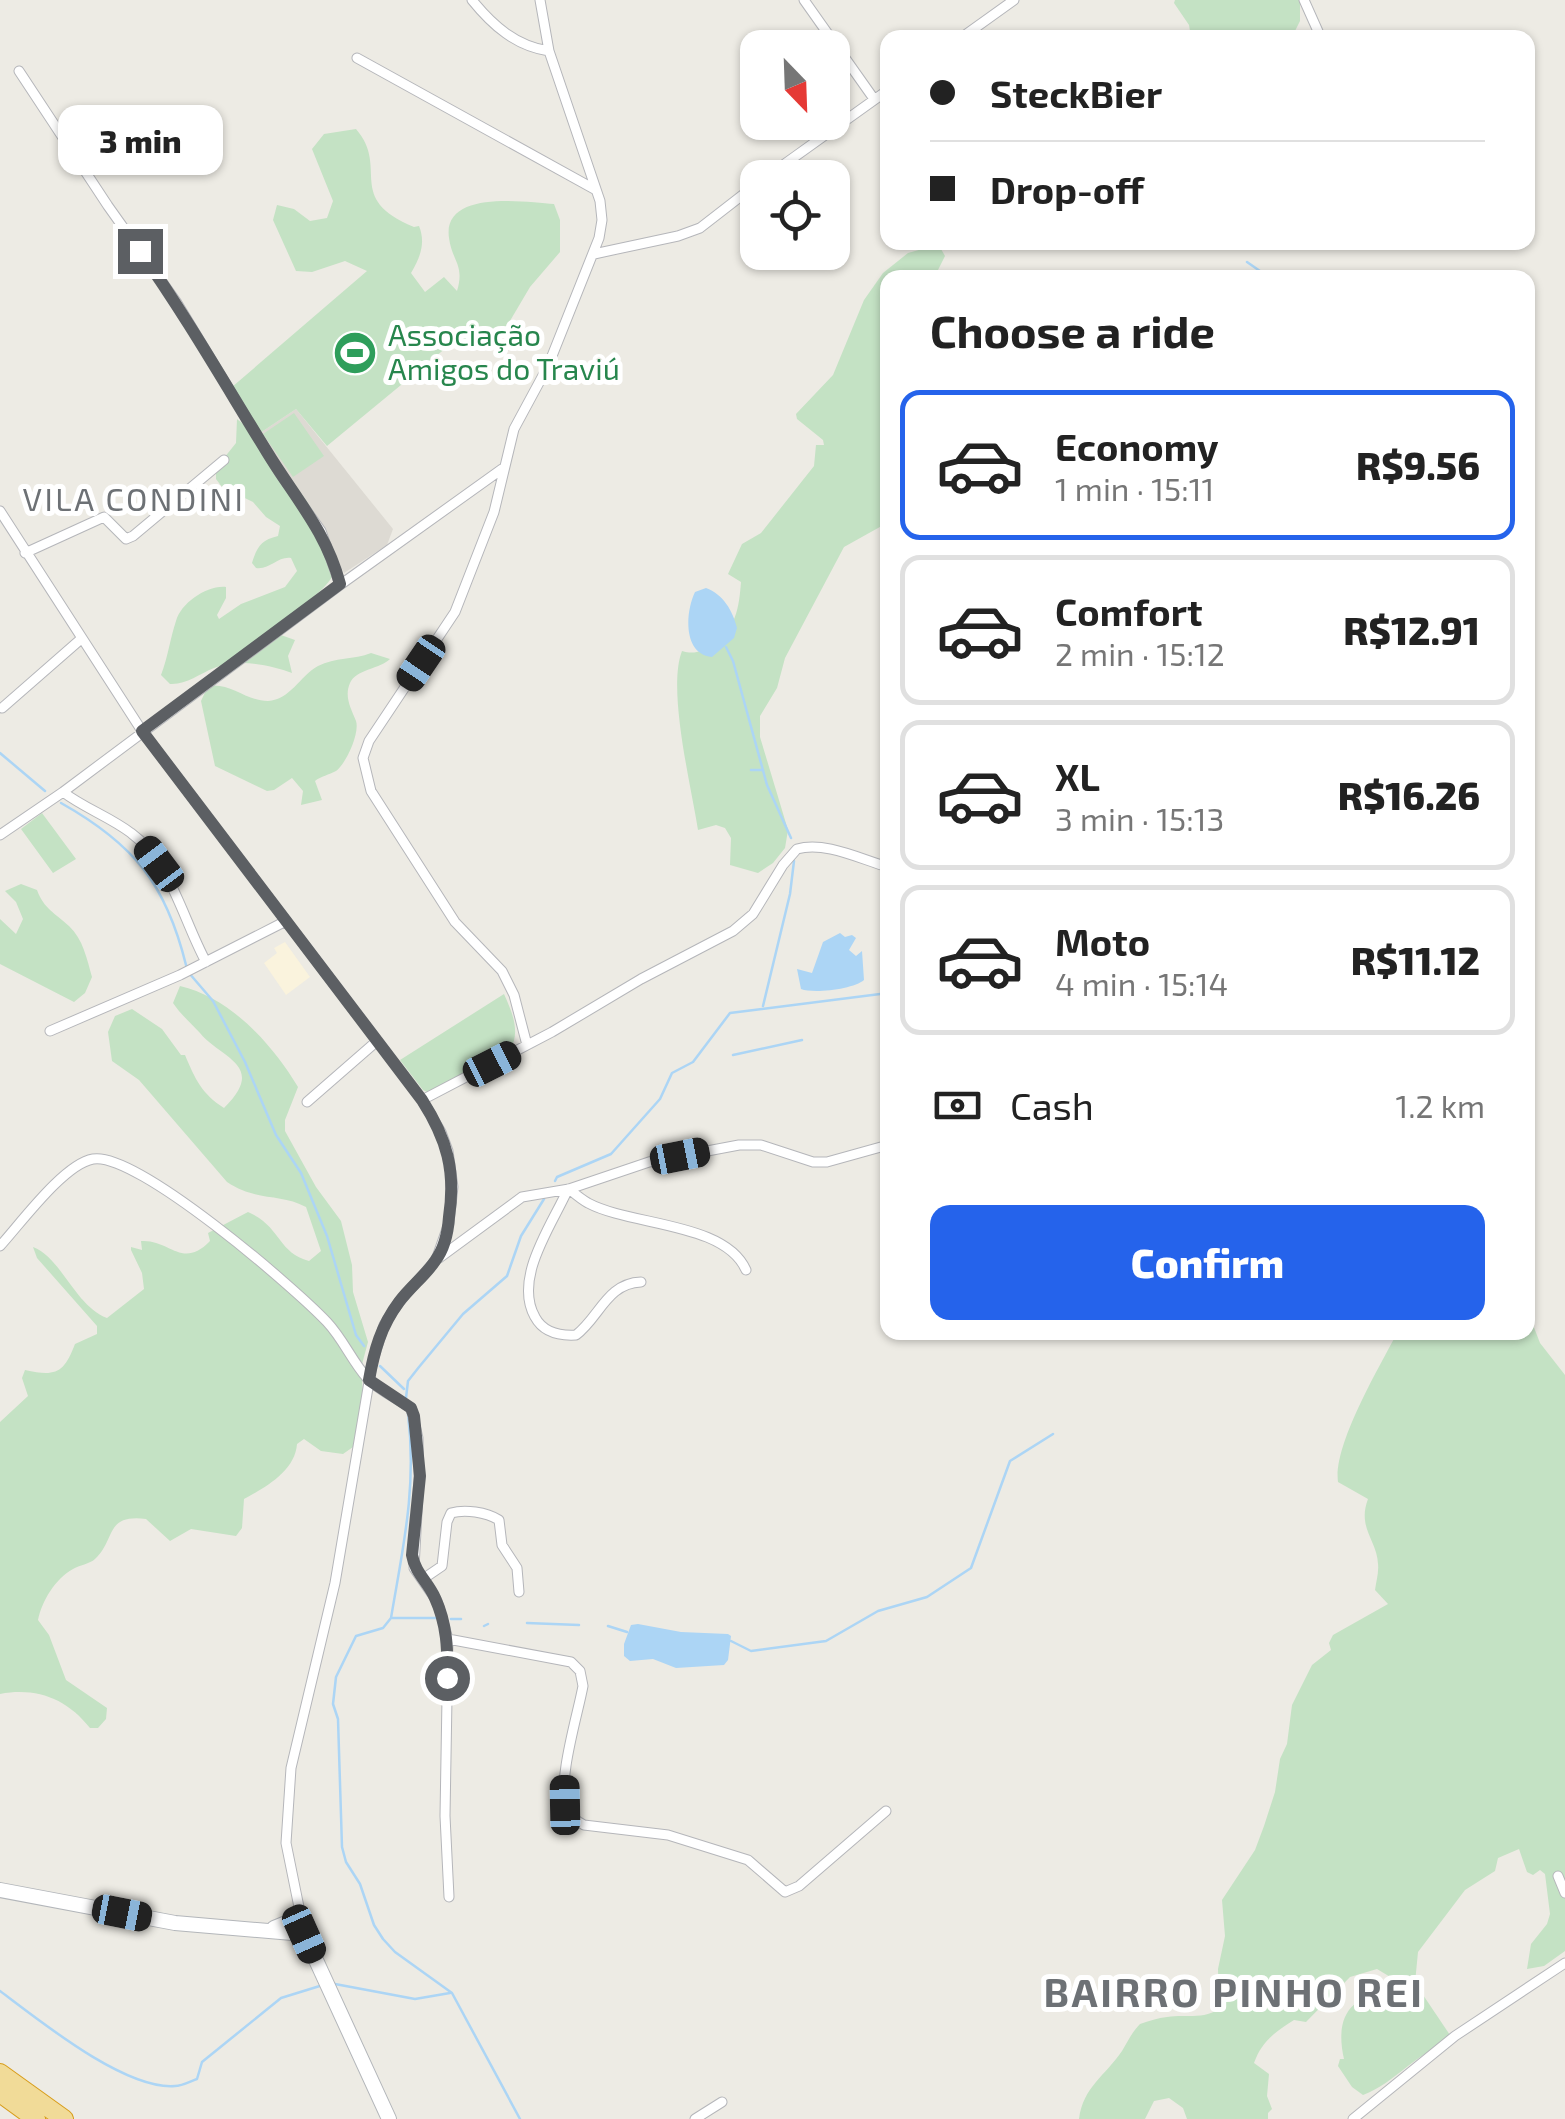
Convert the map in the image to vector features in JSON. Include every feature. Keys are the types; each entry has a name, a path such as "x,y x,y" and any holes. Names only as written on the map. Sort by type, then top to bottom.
{"highway":[{"path":"0,2072 64,2119"},
{"path":"0,2093 36,2119"}],"main road":[{"path":"0,1890 175,1923 304,1934"},
{"path":"270,1930 300,1917 304,1934 389,2119"}],"street":[{"path":"472,0 488,20 511,37 531,48 549,51"},
{"path":"527,1046 514,995 502,972 455,922 432,890 371,791 362,758 455,612 494,512 514,429 548,366 594,254 602,220 596,190 549,51 540,0"},
{"path":"804,0 874,98"},
{"path":"971,30 1014,0"},
{"path":"1304,0 1317,30"},
{"path":"357,58 596,190"},
{"path":"18,71 177,303 279,472 321,531 340,584"},
{"path":"790,160 880,95"},
{"path":"594,254 700,228 740,197"},
{"path":"25,552 104,517 120,536 133,536 224,460"},
{"path":"0,835 502,469"},
{"path":"0,511 142,731 422,1100 441,1132 452,1171 449,1223 436,1260"},
{"path":"2,708 80,639"},
{"path":"63,792 146,846 170,883 206,962"},
{"path":"422,1100 527,1046 744,923 797,848 828,849 880,865"},
{"path":"50,1031 206,962 286,921"},
{"path":"307,1102 376,1042"},
{"path":"300,1917 286,1843 291,1768 335,1583 369,1380 384,1326 399,1302 436,1260 522,1197 568,1189 649,1162 704,1151 761,1146 813,1162 827,1162 880,1147"},
{"path":"0,1246 74,1166 104,1158 164,1189 290,1285 330,1326 369,1380 411,1408 420,1476 414,1568 437,1601 448,1639 445,1796 450,1897"},
{"path":"568,1189 599,1208 671,1226 730,1248 746,1270"},
{"path":"568,1189 547,1227 529,1278 528,1301 541,1326 551,1332 576,1335 617,1290 640,1282"},
{"path":"423,1579 442,1566 446,1522 451,1513 491,1515 499,1520 506,1554 517,1568 519,1592"},
{"path":"448,1639 571,1662 580,1671 584,1686 564,1784 565,1805 574,1820 584,1825 668,1835 748,1860 784,1892 799,1886 886,1812"},
{"path":"1558,1876 1565,1893"},
{"path":"1353,2119 1455,2036 1565,1963"},
{"path":"695,2119 722,2102"}],"shaded area":[{"path":"296,409 393,529 387,545 344,573 322,529 260,433"},
{"path":"285,942 310,977 286,995 264,963 277,953 274,948"}],"green space":[{"path":"1300,0 1300,21 1296,30 1190,30 1174,3"},
{"path":"356,129 370,157 374,194 380,205 393,216 419,226 421,250 411,273 425,292 444,277 457,291 460,275 449,238 450,222 472,205 507,201 554,204 560,220 560,252 530,287 507,326 470,343 458,338 327,446 296,409 260,433 232,387 367,271 345,261 312,272 296,271 273,220 277,205 294,209 310,221 327,218 333,201 312,149 324,134"},
{"path":"942,250 945,256 938,270 887,270 908,253"},
{"path":"880,277 880,527 844,547 785,658 777,688 760,716 760,737 788,830 785,848 758,873 730,865 731,838 725,828 716,825 698,830 679,712 678,668 682,651 702,650 731,625 741,582 728,574 742,544 761,533 814,466 816,445 824,445 823,440 796,414 833,375 864,300"},
{"path":"294,413 324,456 293,477 263,434"},
{"path":"237,419 283,468 317,517 335,560 333,575 276,629 278,634 295,640 288,656 292,673 264,665 234,663 170,684 161,675 176,621 189,602 203,592 226,587 219,619 241,604 285,587 297,571 291,558 256,568 252,563 258,548 278,536 280,526 253,502 222,487 216,479 216,468 236,443"},
{"path":"371,653 390,659 357,675 350,683 348,698 356,733 340,767 315,781 322,800 301,805 303,791 292,778 267,791 215,766 201,701 208,686 224,687 260,700 276,700 318,666"},
{"path":"42,813 76,859 53,873 21,829"},
{"path":"21,884 37,890 81,943 92,977 85,993 74,1002 0,964 0,919 16,934 23,919 16,902 5,891"},
{"path":"180,986 233,1012 263,1039 298,1087 285,1120 285,1131 316,1187 341,1221 352,1265 353,1292 368,1342 361,1368 363,1393 353,1447 343,1454 321,1451 304,1439 297,1444 285,1470 244,1499 242,1528 236,1536 191,1529 170,1541 146,1519 123,1520 95,1559 66,1573 55,1585 38,1620 49,1635 66,1680 107,1708 106,1719 98,1728 90,1728 71,1709 50,1698 26,1692 0,1694 0,1422 28,1396 22,1378 25,1370 58,1370 75,1344 97,1334 97,1326 37,1258 33,1247 52,1261 86,1303 107,1318 144,1289 142,1273 131,1250 142,1250 141,1241 191,1253 210,1241 208,1233 248,1212 267,1224 299,1257 309,1261 321,1251 306,1207 248,1192 227,1182 139,1080 112,1061 108,1032 115,1016 132,1009 162,1029 185,1055 205,1091 224,1108 242,1082 241,1072 173,1003"},
{"path":"504,994 515,1029 510,1050 429,1093 423,1090 400,1060"},
{"path":"1535,1330 1540,1343 1565,1375 1565,1951 1544,1966 1527,1969 1531,1944 1550,1914 1545,1874 1540,1870 1533,1875 1527,1872 1519,1849 1498,1858 1495,1871 1465,1890 1418,1952 1415,1983 1454,2041 1429,2051 1375,2090 1363,2095 1352,2087 1338,2066 1340,2059 1344,2059 1342,2032 1348,2012 1364,1998 1391,1992 1392,1978 1377,1969 1350,1977 1306,2022 1294,2020 1265,2043 1254,2063 1269,2074 1267,2096 1272,2109 1268,2119 1187,2119 1183,2108 1169,2098 1154,2101 1145,2119 1079,2119 1090,2090 1140,2024 1219,2009 1218,1969 1225,1936 1222,1900 1255,1850 1264,1826 1287,1744 1292,1705 1312,1665 1331,1650 1333,1635 1388,1604 1375,1590 1378,1564 1366,1526 1368,1499 1338,1482 1343,1448 1393,1340 1535,1340"}],"water":[{"path":"706,588 726,604 737,628 734,638 712,657 696,649 688,621 695,592"},
{"path":"840,933 856,938 849,950 856,956 862,951 864,980 834,990 801,989 797,969 812,973 823,942"},
{"path":"631,1625 681,1632 728,1634 728,1660 724,1665 676,1668 653,1659 630,1661 624,1656 624,1644"}],"waterway":[{"path":"1247,262 1258,270"},
{"path":"726,647 767,785 791,838"},
{"path":"0,753 45,791"},
{"path":"751,770 763,770"},
{"path":"61,803 109,834 143,869 168,911 186,965"},
{"path":"763,1006 794,861"},
{"path":"189,973 213,1001 245,1062 276,1135 301,1173 327,1236 356,1335 364,1346"},
{"path":"555,1181 611,1154 660,1099 672,1073 693,1062 730,1013 880,994"},
{"path":"733,1055 802,1040"},
{"path":"406,1398 408,1381 419,1367 463,1314 507,1276 521,1236 544,1199"},
{"path":"380,1366 404,1389"},
{"path":"408,1414 410,1492 391,1618 383,1628 356,1636 336,1677 333,1704 338,1719 342,1847 383,1939 452,1993 520,2119"},
{"path":"731,1641 751,1651 826,1641 878,1611 927,1597 971,1568 1010,1461 1053,1434"},
{"path":"391,1618 437,1618"},
{"path":"451,1619 461,1619"},
{"path":"527,1623 579,1625"},
{"path":"484,1626 488,1624"},
{"path":"608,1626 627,1632"},
{"path":"335,1984 415,1999 450,1993"},
{"path":"0,1991 108,2066 155,2084 175,2086 197,2079 202,2062 281,1998 323,1985"}],"place":[{"name":"Associação Amigos do Traviú","path":"355,353"}],"district":[{"name":"VILA CONDINI","path":"134,500"},
{"name":"BAIRRO PINHO REI","path":"1234,1993"}],"route":[{"path":"140,251 177,303 279,472 321,531 340,584 142,731 422,1100 448,1151 453,1187 445,1238 436,1260 399,1302 384,1326 369,1380 411,1408 414,1416 420,1476 412,1555 414,1568 437,1601 448,1639 447,1678"}]}
